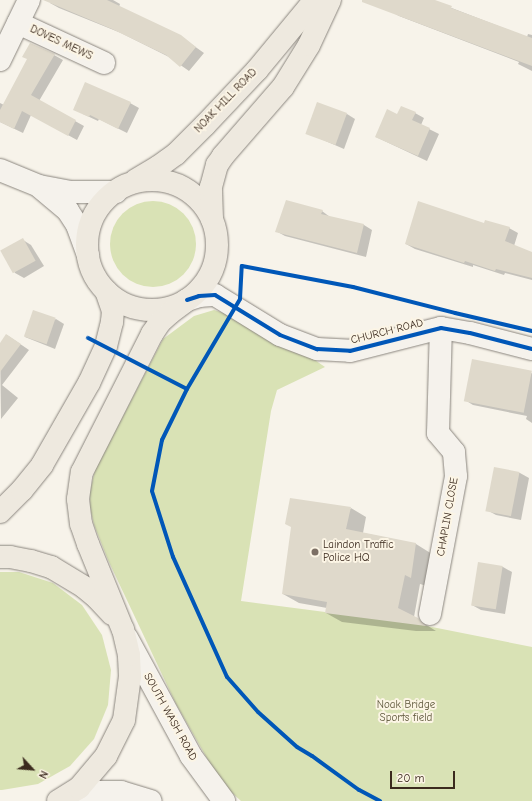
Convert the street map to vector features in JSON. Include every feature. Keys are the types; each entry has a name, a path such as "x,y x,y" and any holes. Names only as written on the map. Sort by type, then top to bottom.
{"main road":[{"name":"NOAK HILL ROAD","path":"120,189 158,167 176,154 257,70 315,0"},
{"path":"60,801 79,788 95,772 106,756 124,720 130,676 129,655 123,630 81,524 78,504 79,485 88,458 152,334 165,317 200,290 210,275 216,257 217,239 210,208 211,187 217,165 283,86 309,45 330,0"},
{"path":"187,300 165,310 133,308 118,301 106,291 94,275 88,256 87,237 93,218 101,205 120,189 138,182 156,180 174,184 190,192 203,204 212,220"},
{"path":"0,512 22,490 42,465 89,383 106,346 112,322 112,311 106,291"},
{"path":"0,557 10,557 31,561 51,567 97,598 123,630"}],"street":[{"path":"0,60 29,0"},
{"name":"DOVES MEWS","path":"18,22 104,64"},
{"path":"0,170 39,186 69,192 120,189"},
{"path":"39,186 68,211 77,225 88,256"},
{"name":"CHURCH ROAD","path":"187,300 199,296 215,295 280,335 317,349 350,351 441,328 470,333 532,348"},
{"name":"CHAPLIN CLOSE","path":"430,614 456,476 454,452 438,433 441,328"},
{"name":"SOUTH WASH ROAD","path":"123,630 191,756 224,801"},
{"path":"60,801 96,792 121,792 151,801"}],"green space":[{"path":"153,201 170,204 184,213 193,227 196,244 193,261 184,275 170,284 153,287 136,284 122,275 113,261 110,244 113,227 122,213 136,204"},
{"name":"Noak Bridge Sports field","path":"214,310 230,315 306,354 325,367 277,390 271,411 241,601 417,624 532,647 532,801 241,801 229,790 212,767 176,704 108,560 94,525 90,508 90,491 95,470 163,339 194,316"},
{"path":"0,572 19,572 53,583 82,605 102,635 111,670 108,705 94,739 70,766 38,784 2,790 0,790"}],"building":[{"path":"43,0 107,0 181,35 196,47 180,67 166,55 112,29"},
{"path":"362,0 435,0 452,6 451,8 532,38 532,66 362,2"},
{"path":"30,43 55,54 31,95 76,120 68,136 22,111 14,129 0,122 0,110 27,59 22,57"},
{"path":"85,82 131,102 118,129 90,115 89,117 73,110"},
{"path":"317,102 347,113 335,145 305,134"},
{"path":"401,106 416,112 412,120 430,128 418,156 375,137 387,109 397,114"},
{"path":"286,200 323,210 321,214 364,224 357,253 275,232"},
{"path":"418,201 484,223 485,220 510,227 505,241 532,252 532,278 496,269 495,271 465,261 464,263 405,244"},
{"path":"23,238 36,261 13,273 0,251"},
{"path":"33,310 56,318 47,344 24,336"},
{"path":"6,334 21,344 0,372 0,343"},
{"path":"472,359 532,371 524,413 464,401"},
{"path":"494,467 520,472 511,516 485,511"},
{"name":"Laindon Traffic Police HQ","path":"290,498 351,507 346,529 416,543 411,578 405,575 398,608 418,618 426,626 325,613 327,602 282,594 291,527 285,524"},
{"path":"478,562 503,566 496,609 471,605"}],"cycle path":[{"path":"380,801 359,790 297,747 258,712 227,677 173,557 152,491 162,440 187,389 240,299 242,266 353,287 532,331"},
{"path":"187,300 199,296 215,295 280,335 317,349 350,351 441,328 470,333 532,349"},
{"path":"88,338 187,389"}],"place":[{"name":"Laindon Traffic Police HQ","path":"315,552"}]}
